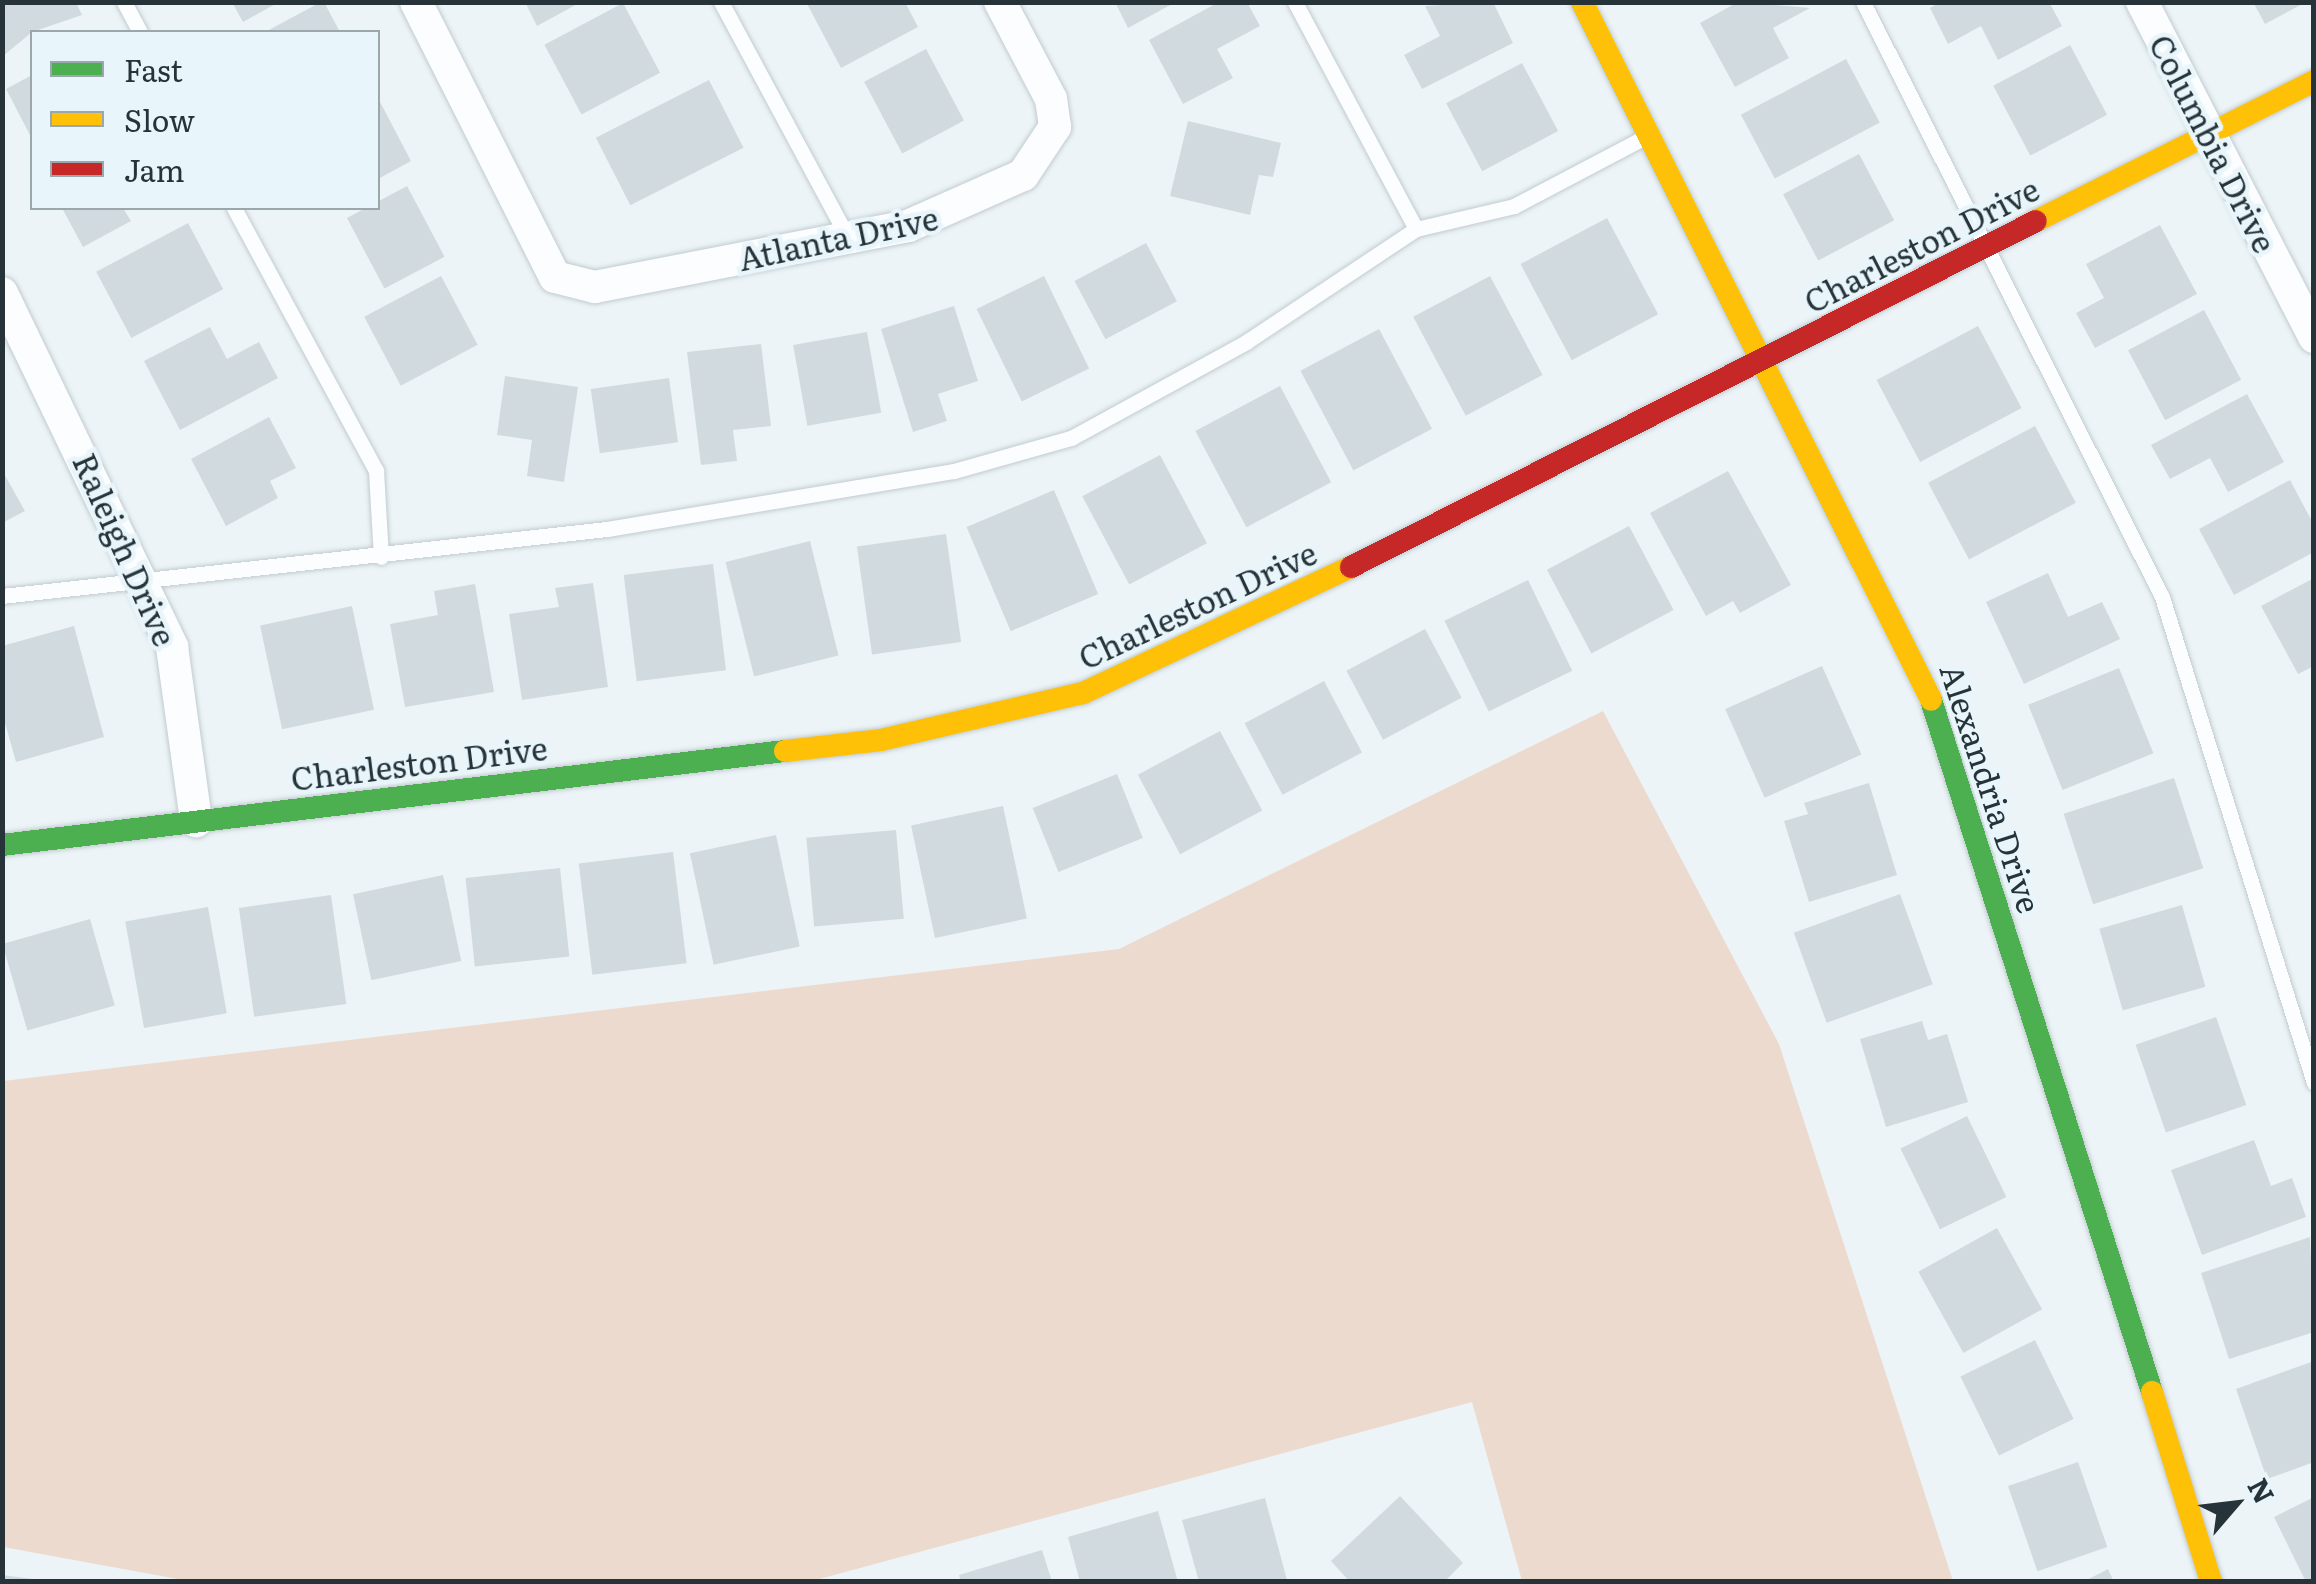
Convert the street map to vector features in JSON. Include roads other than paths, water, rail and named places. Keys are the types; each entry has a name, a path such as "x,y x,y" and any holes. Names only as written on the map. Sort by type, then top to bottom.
{"street":[{"name":"Atlanta Drive","path":"416,2 534,240 567,286 848,238 990,197 1053,142 1050,100 1000,2"},
{"name":"Alexandria Drive","path":"1582,2 1939,715 2211,1582"},
{"name":"Columbia Drive","path":"2142,2 2314,337"},
{"name":"Charleston Drive","path":"2,845 881,740 1083,693 1166,661 2314,81"},
{"name":"Raleigh Drive","path":"2,292 146,580 172,647 196,822"}],"lane":[{"path":"124,2 139,30"},
{"path":"722,2 848,238"},
{"path":"1295,2 1416,229"},
{"path":"1863,2 2162,597 2314,1082"},
{"path":"2,596 381,557 954,472 1071,438 1246,342 1416,229 1514,206 1649,135"},
{"path":"235,210 376,472 381,557"}]}
